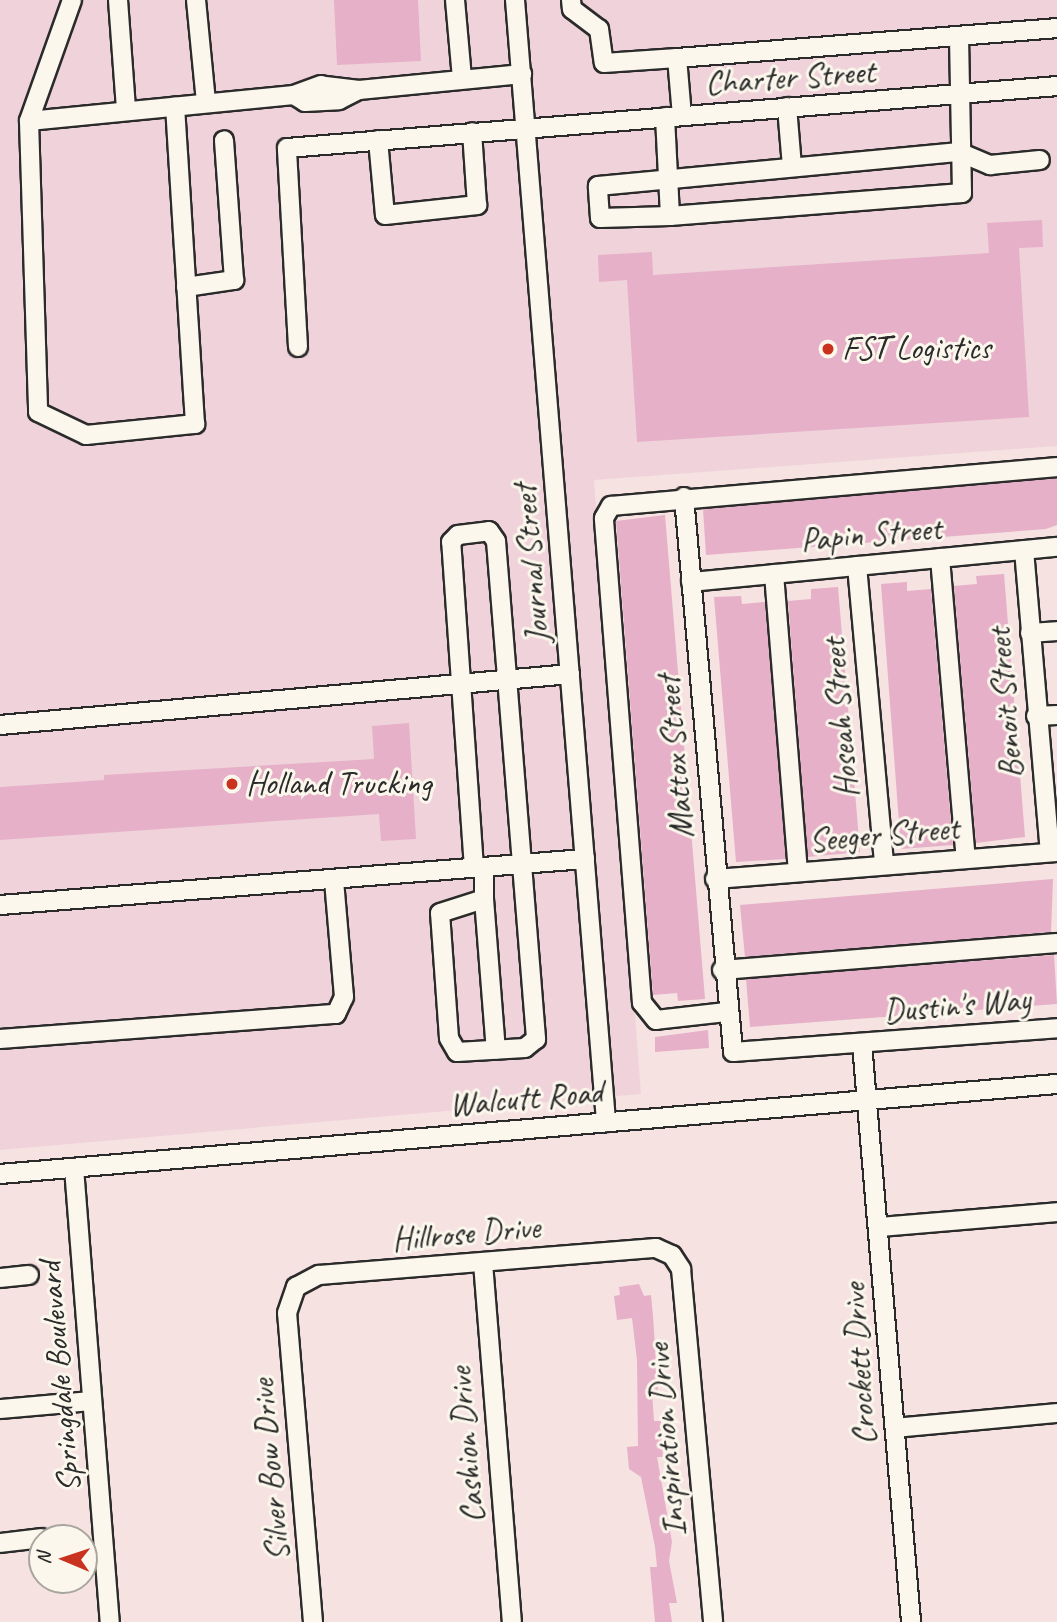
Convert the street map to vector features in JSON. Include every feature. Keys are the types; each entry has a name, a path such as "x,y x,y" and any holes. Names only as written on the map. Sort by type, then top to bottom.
{"street":[{"path":"72,0 29,121 38,412 86,435 195,424 175,107"},
{"path":"118,0 126,109"},
{"path":"196,0 206,102"},
{"path":"455,0 462,79"},
{"name":"Journal Street","path":"515,0 606,1122"},
{"path":"571,0 572,9 598,29 604,63 1057,27"},
{"path":"960,36 958,94 959,152 962,193 670,216 600,218 598,186 959,152 990,165 1040,160"},
{"path":"670,216 668,180 677,58"},
{"path":"29,121 126,109 294,95 321,85 359,90 522,74"},
{"name":"Charter Street","path":"298,347 287,148 1057,86"},
{"path":"788,107 792,167"},
{"path":"378,141 385,215 477,205 472,132"},
{"path":"186,287 234,280 224,139"},
{"path":"726,1012 656,1020 642,1003 604,518 611,506 622,502 1057,467"},
{"name":"Mattox Street","path":"684,497 726,1012"},
{"path":"484,899 440,913 449,1038 457,1052 496,1050 525,1048 536,1039 496,541 489,531 458,535 451,542 479,868 484,899 496,1050"},
{"name":"Papin Street","path":"691,582 1057,547"},
{"name":"Benoit Street","path":"1024,550 1036,716 1053,852"},
{"path":"940,558 966,859"},
{"name":"Hoseah Street","path":"857,566 884,865"},
{"path":"774,574 798,872"},
{"path":"1030,633 1057,631"},
{"path":"0,724 570,674"},
{"path":"1036,716 1057,715"},
{"name":"Seeger Street","path":"715,879 1053,852"},
{"path":"0,905 585,859"},
{"path":"0,1040 336,1014 344,997 334,880"},
{"path":"723,970 1057,943"},
{"name":"Dustin's Way","path":"726,1012 729,1045 737,1053 1057,1028"},
{"name":"Dustin's Way","path":"862,1044 867,1101"},
{"name":"Walcutt Road","path":"0,1174 1057,1084"},
{"name":"Crockett Drive","path":"867,1101 880,1227 911,1622"},
{"name":"Springdale Boulevard","path":"74,1168 110,1622"},
{"path":"880,1227 1057,1212"},
{"name":"Hillrose Drive","path":"288,1314 288,1299 306,1279 656,1248 672,1255"},
{"name":"Inspiration Drive","path":"672,1255 681,1269 685,1294 713,1622"},
{"name":"Cashion Drive","path":"483,1263 512,1622"},
{"path":"0,1278 29,1275"},
{"name":"Silver Bow Drive","path":"288,1314 313,1622"},
{"path":"0,1409 91,1401"},
{"path":"895,1428 1057,1413"},
{"path":"0,1543 28,1540"}],"shaded area":[{"path":"0,0 1057,0 1057,446 594,480 641,1094 0,1150"}],"building":[{"path":"334,0 418,0 421,61 337,65"},
{"name":"FST Logistics","path":"1042,220 1043,247 1019,248 1029,417 637,442 627,280 599,282 598,255 652,252 653,275 989,253 987,223"},
{"path":"1057,478 1057,525 1046,529 706,555 703,509"},
{"path":"665,515 705,999 678,1001 677,993 653,995 616,521"},
{"path":"1004,574 1025,837 976,843 954,586 977,584 976,576"},
{"path":"907,582 907,591 931,589 953,845 901,849 881,584"},
{"path":"838,587 860,852 808,857 788,601 811,599 811,589"},
{"path":"741,596 742,604 765,602 786,859 736,862 714,597"},
{"name":"Holland Trucking","path":"409,723 416,839 381,841 379,814 0,840 0,787 104,780 104,775 374,759 372,726"},
{"path":"1053,879 1051,932 745,957 740,905"},
{"path":"1054,955 1057,1004 750,1027 746,979"},
{"path":"708,1030 709,1048 655,1052 655,1037"},
{"path":"639,1284 644,1296 651,1295 658,1392 652,1393 654,1421 661,1421 663,1457 657,1457 672,1542 669,1561 677,1603 669,1603 672,1622 655,1622 650,1567 657,1567 655,1547 641,1477 629,1469 627,1447 638,1446 637,1360 632,1318 617,1320 614,1296 620,1295 619,1287"}],"place":[{"name":"FST Logistics","path":"828,349"},
{"name":"Holland Trucking","path":"232,784"}]}
